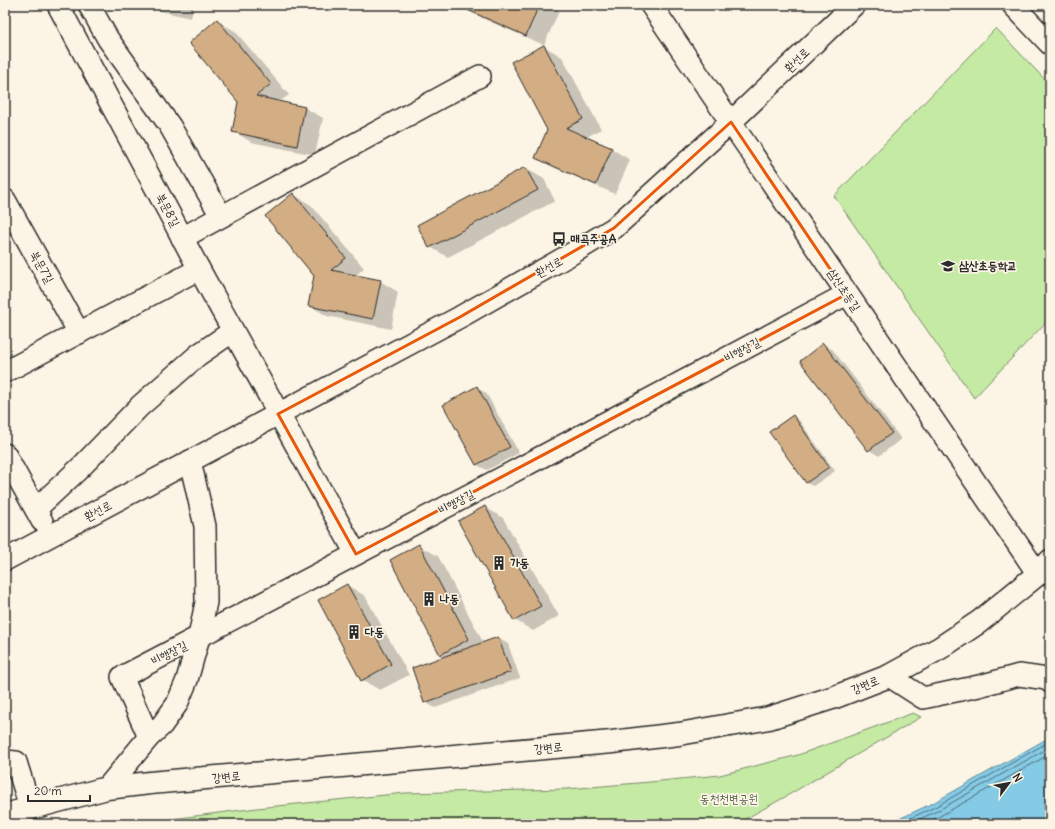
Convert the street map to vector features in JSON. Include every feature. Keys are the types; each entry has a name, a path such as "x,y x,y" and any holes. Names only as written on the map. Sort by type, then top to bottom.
{"main road":[{"name":"강변로","path":"5,815 107,788 612,742 679,734 769,718 835,697 889,676 940,648 979,622 1044,568"}],"street":[{"name":"북문8길","path":"58,5 278,414"},
{"path":"89,5 108,39 170,126 221,216"},
{"name":"삼산초등길","path":"651,5 847,294 1044,568"},
{"name":"환선로","path":"5,560 460,317 614,228 731,122 854,5"},
{"path":"1013,5 1050,44"},
{"path":"182,238 480,76"},
{"name":"북문7길","path":"5,200 79,333"},
{"path":"5,372 199,269"},
{"name":"비행장길","path":"149,737 122,677 847,294"},
{"path":"36,509 81,467 140,406 198,355 233,330"},
{"path":"278,414 356,554"},
{"path":"5,454 50,536"},
{"path":"107,788 149,737 162,725 177,704 187,680 199,637 206,602 205,526 190,461"},
{"path":"889,676 922,698 979,686 1019,675 1048,681"},
{"path":"5,761 16,762 30,808"}],"highlighted area":[{"path":"731,122 847,294 356,554 278,414 460,317 614,228"}],"green space":[{"path":"996,28 1050,85 1050,318 974,398 834,196"},
{"name":"동천천변공원","path":"913,713 921,717 736,824 133,824 257,808 405,793 567,789 720,775 798,755"}],"water":[{"path":"1050,737 1050,824 888,824 933,803"}],"building":[{"path":"467,5 539,5 526,36 465,9"},
{"path":"217,19 271,84 256,96 305,107 297,146 232,132 238,102 189,43"},
{"path":"544,45 583,119 566,128 612,148 596,185 535,158 547,130 511,62"},
{"path":"525,167 538,190 429,248 417,225"},
{"path":"293,193 346,258 331,270 381,280 373,319 308,306 314,276 265,216"},
{"path":"823,343 892,433 868,451 800,361"},
{"path":"477,386 510,447 476,465 443,405"},
{"path":"793,415 829,467 806,483 769,432"},
{"name":"가동","path":"485,506 541,606 514,621 458,521"},
{"name":"나동","path":"419,544 469,639 440,655 390,560"},
{"name":"다동","path":"347,584 391,664 361,681 318,600"},
{"path":"498,637 511,672 424,703 412,668"}],"place":[{"name":"매곡주공A","path":"559,239"},
{"name":"삼산초등학교","path":"948,266"},
{"name":"가동","path":"499,563"},
{"name":"나동","path":"429,599"},
{"name":"다동","path":"354,632"}]}
